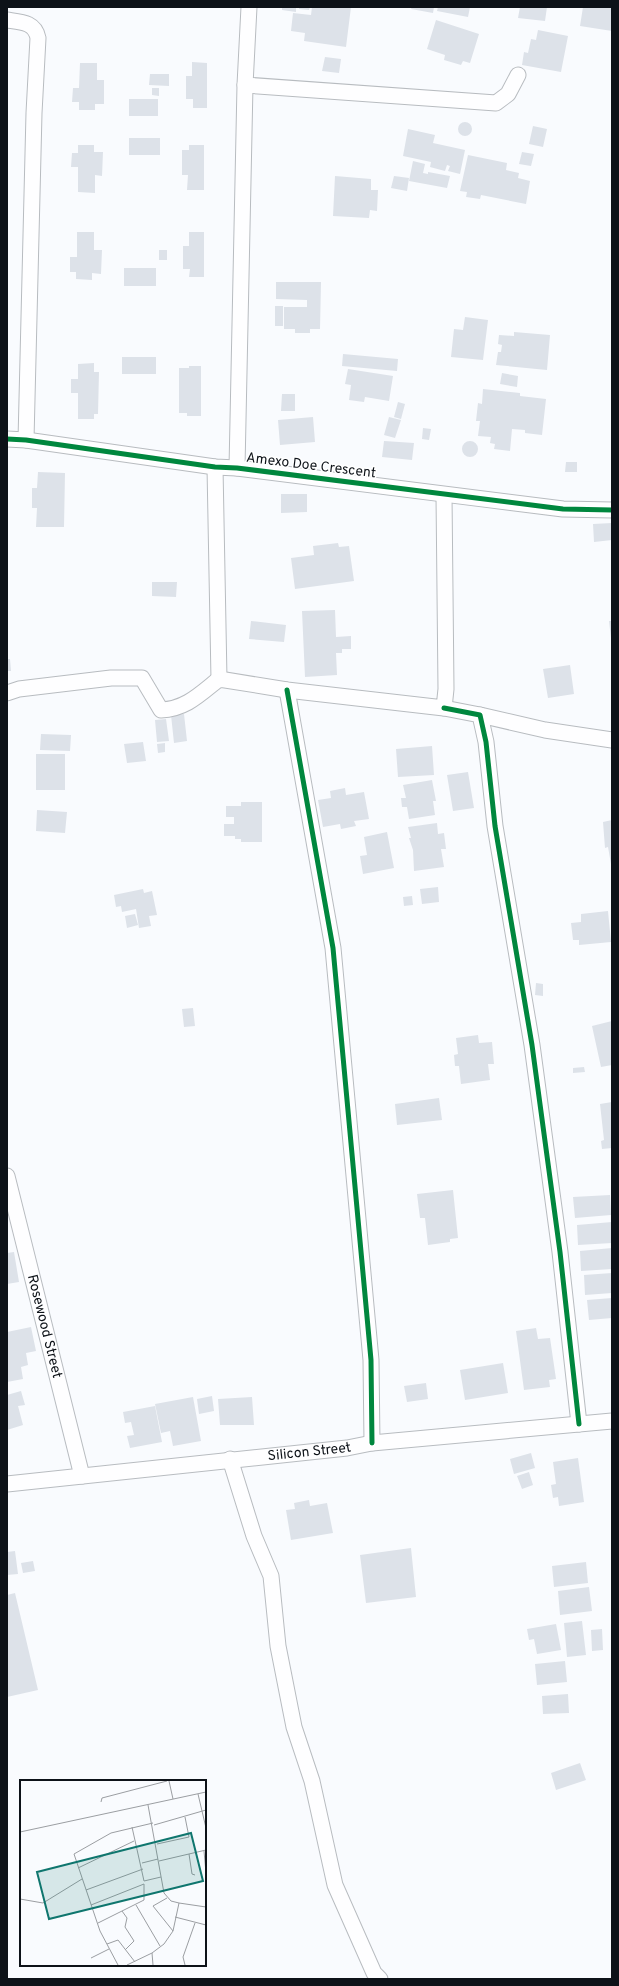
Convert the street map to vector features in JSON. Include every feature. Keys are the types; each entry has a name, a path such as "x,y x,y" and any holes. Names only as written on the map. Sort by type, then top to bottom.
{"street":[{"path":"237,468 245,84 249,7"},
{"path":"7,20 33,26 37,32 38,38 34,113 26,440"},
{"path":"245,84 496,103 508,94 518,75"},
{"name":"Amexo Doe Crescent","path":"7,439 26,440 215,467 237,468 563,509 612,510"},
{"path":"215,467 219,679"},
{"path":"444,495 446,689 444,708"},
{"path":"7,693 20,688 111,678 142,678 160,710 175,709 193,700 219,679 287,690 444,708 545,730 612,740"},
{"path":"287,690 333,948 371,1360 372,1443"},
{"path":"480,716 486,742 495,826 532,1045 560,1252 579,1424"},
{"name":"Rosewood Street","path":"7,1176 82,1476"},
{"name":"Silicon Street","path":"7,1484 347,1448 372,1443 612,1421"},
{"path":"230,1460 254,1536 271,1576 278,1646 294,1727 312,1781 335,1885 357,1938 374,1973 380,1979"}],"building":[{"path":"282,7 296,7 296,12 282,10"},
{"path":"299,7 310,7 309,10 299,9"},
{"path":"312,7 351,7 346,47 304,41 305,33 291,31 293,13 311,15"},
{"path":"412,7 434,7 433,13 411,9"},
{"path":"438,7 470,7 468,17 437,11"},
{"path":"520,7 547,7 545,21 518,18"},
{"path":"583,7 612,7 612,31 580,26"},
{"path":"436,20 479,34 470,63 463,61 461,65 444,60 445,55 427,49"},
{"path":"538,30 568,36 561,72 522,65 524,52 528,53 531,39 536,40"},
{"path":"325,57 341,59 339,73 322,71"},
{"path":"192,62 207,63 207,108 193,108 193,99 186,99 186,76 192,76"},
{"path":"80,63 97,63 97,80 104,80 104,104 95,104 95,110 79,110 79,102 72,102 73,88 79,88"},
{"path":"150,74 169,74 169,86 149,85"},
{"path":"152,88 159,88 159,96 152,95"},
{"path":"129,99 158,99 158,116 129,116"},
{"path":"462,122 468,122 472,126 472,132 468,136 462,136 458,132 458,126"},
{"path":"533,126 547,129 543,147 529,144"},
{"path":"408,129 435,135 433,143 465,150 460,174 448,171 450,166 447,165 445,171 430,167 431,162 403,156"},
{"path":"129,138 160,138 160,155 129,155"},
{"path":"78,145 94,145 94,152 103,152 102,176 95,175 95,193 78,192 78,167 71,167 72,153 78,153"},
{"path":"189,145 204,145 204,190 187,190 188,175 182,175 182,150 189,150"},
{"path":"522,152 534,154 531,166 519,164"},
{"path":"468,155 507,163 506,170 519,173 518,178 530,181 526,204 481,195 480,199 466,197 467,192 460,191"},
{"path":"413,161 425,164 423,173 428,174 428,172 450,176 447,188 409,181"},
{"path":"335,176 371,179 371,190 378,190 377,211 370,210 369,218 333,216"},
{"path":"394,176 409,178 407,191 391,188"},
{"path":"77,232 94,232 94,250 102,250 101,274 92,273 92,280 76,279 76,272 70,272 70,257 77,257"},
{"path":"189,232 204,232 204,277 189,277 190,269 183,269 183,246 189,246"},
{"path":"159,250 167,250 167,260 159,260"},
{"path":"124,268 156,268 156,286 124,286"},
{"path":"276,282 321,282 320,329 310,329 310,333 295,333 295,329 284,329 284,307 307,307 307,300 276,299"},
{"path":"275,306 283,306 283,326 275,326"},
{"path":"465,317 488,320 483,360 451,357 454,329 463,330"},
{"path":"514,332 550,335 547,370 496,365 498,352 501,352 502,345 498,344 499,335 514,336"},
{"path":"343,354 398,359 397,371 342,366"},
{"path":"122,357 156,357 156,374 122,374"},
{"path":"94,363 94,372 99,372 98,414 94,414 94,419 78,419 78,393 71,393 71,379 78,379 78,364"},
{"path":"189,366 201,366 201,416 187,416 187,413 179,413 179,368 189,368"},
{"path":"348,369 393,376 389,401 365,397 364,402 349,400 351,385 345,384"},
{"path":"502,373 518,376 517,387 500,384"},
{"path":"483,389 520,393 520,396 546,399 542,435 525,433 525,430 512,429 510,451 494,449 495,444 490,443 491,437 478,436 480,421 476,421 478,403 482,404"},
{"path":"282,394 295,394 295,411 281,411"},
{"path":"398,402 405,404 401,419 394,417"},
{"path":"313,417 315,442 280,445 278,420"},
{"path":"389,417 401,420 395,438 384,435"},
{"path":"423,428 431,429 429,440 422,439"},
{"path":"384,441 414,443 412,460 382,457"},
{"path":"467,441 473,441 478,446 476,455 473,457 467,457 462,452 462,446"},
{"path":"566,462 577,462 577,472 565,472"},
{"path":"38,472 65,473 64,527 36,527 37,508 32,508 32,488 37,488"},
{"path":"281,494 307,494 307,512 281,513"},
{"path":"612,523 612,540 594,542 593,524"},
{"path":"338,543 339,547 349,546 354,581 295,589 291,558 314,555 313,546"},
{"path":"152,582 177,582 176,597 152,596"},
{"path":"335,610 336,637 351,636 351,649 342,649 342,653 336,653 337,675 305,677 302,611"},
{"path":"251,621 286,625 284,642 249,639"},
{"path":"609,621 612,621 612,638 611,638"},
{"path":"7,659 10,659 11,671 7,671"},
{"path":"570,665 574,694 548,698 543,669"},
{"path":"184,714 187,741 174,743 171,715"},
{"path":"166,719 169,741 157,742 155,720"},
{"path":"41,734 71,735 70,751 40,750"},
{"path":"143,742 146,761 127,763 124,744"},
{"path":"165,743 165,752 158,753 157,744"},
{"path":"432,746 434,775 398,777 396,749"},
{"path":"36,754 65,754 65,790 36,790"},
{"path":"468,772 474,808 453,811 447,775"},
{"path":"432,780 436,801 433,801 435,815 409,819 407,807 402,807 401,798 406,798 403,785"},
{"path":"345,788 346,795 364,792 369,819 354,821 356,826 341,829 340,824 323,827 318,800 331,798 330,791"},
{"path":"241,802 262,802 262,842 241,842 241,839 235,839 235,836 224,836 224,824 234,824 234,817 226,817 226,806 241,806"},
{"path":"37,810 67,812 65,833 36,831"},
{"path":"612,820 611,864 608,847 605,848 603,822"},
{"path":"437,823 438,834 444,833 446,849 441,849 444,867 414,871 413,850 409,838 411,838 408,827"},
{"path":"387,832 394,868 363,874 360,856 367,855 364,837"},
{"path":"438,887 439,902 422,904 420,889"},
{"path":"143,889 144,893 152,891 157,915 149,916 151,926 139,928 136,909 122,912 121,906 116,907 114,895"},
{"path":"412,896 413,905 404,906 403,897"},
{"path":"608,911 611,942 579,945 579,940 573,940 571,923 581,922 581,914"},
{"path":"135,914 138,925 127,928 125,916"},
{"path":"536,983 543,984 543,996 535,995"},
{"path":"193,1008 195,1026 184,1027 182,1009"},
{"path":"612,1021 612,1065 601,1067 592,1026"},
{"path":"478,1035 479,1043 492,1042 494,1064 488,1064 490,1080 461,1084 459,1066 455,1066 454,1055 458,1054 456,1038"},
{"path":"584,1067 585,1072 573,1073 573,1068"},
{"path":"439,1098 442,1120 397,1125 395,1104"},
{"path":"612,1102 612,1148 602,1149 601,1141 604,1140 600,1104"},
{"path":"453,1190 458,1238 450,1239 450,1242 428,1245 425,1218 420,1218 417,1194"},
{"path":"610,1195 611,1215 575,1218 573,1197"},
{"path":"612,1222 612,1243 578,1245 577,1225"},
{"path":"612,1248 612,1269 581,1271 580,1251"},
{"path":"14,1252 19,1282 7,1284 7,1253"},
{"path":"612,1273 612,1293 585,1295 584,1275"},
{"path":"612,1298 612,1318 589,1320 587,1300"},
{"path":"31,1327 36,1351 26,1353 28,1365 21,1367 23,1379 7,1382 7,1332"},
{"path":"536,1328 538,1339 550,1338 556,1379 549,1380 550,1387 524,1390 516,1331"},
{"path":"503,1363 508,1393 465,1400 460,1370"},
{"path":"426,1383 428,1399 407,1402 404,1386"},
{"path":"21,1391 25,1405 18,1406 23,1425 7,1430 7,1395"},
{"path":"212,1396 214,1411 199,1414 197,1399"},
{"path":"193,1397 201,1441 173,1446 170,1431 161,1433 155,1404"},
{"path":"252,1397 254,1425 220,1425 218,1399"},
{"path":"155,1406 162,1442 130,1448 127,1436 134,1435 131,1422 125,1423 123,1412"},
{"path":"531,1453 535,1468 514,1474 510,1459"},
{"path":"578,1458 584,1502 559,1506 558,1497 553,1498 551,1485 556,1484 553,1462"},
{"path":"529,1472 533,1485 522,1489 517,1476"},
{"path":"309,1500 310,1506 327,1503 333,1533 291,1540 286,1510 295,1509 294,1503"},
{"path":"411,1548 416,1597 366,1603 360,1555"},
{"path":"15,1551 18,1574 7,1575 7,1552"},
{"path":"33,1561 35,1571 23,1573 21,1563"},
{"path":"586,1562 588,1583 554,1587 552,1566"},
{"path":"589,1587 592,1611 560,1615 558,1591"},
{"path":"15,1593 38,1690 7,1697 7,1595"},
{"path":"582,1621 586,1655 567,1657 564,1623"},
{"path":"556,1624 561,1650 537,1654 534,1639 529,1640 527,1629"},
{"path":"602,1629 603,1650 592,1651 591,1630"},
{"path":"565,1661 567,1682 537,1685 535,1664"},
{"path":"568,1694 569,1713 543,1714 542,1696"},
{"path":"580,1763 586,1780 556,1790 551,1773"}],"cycle path":[{"path":"7,439 26,440 215,467 237,468 563,509 612,510"},
{"path":"287,690 333,948 371,1360 372,1443"},
{"path":"444,708 480,715 486,742 495,826 532,1045 560,1252 579,1424"}]}
